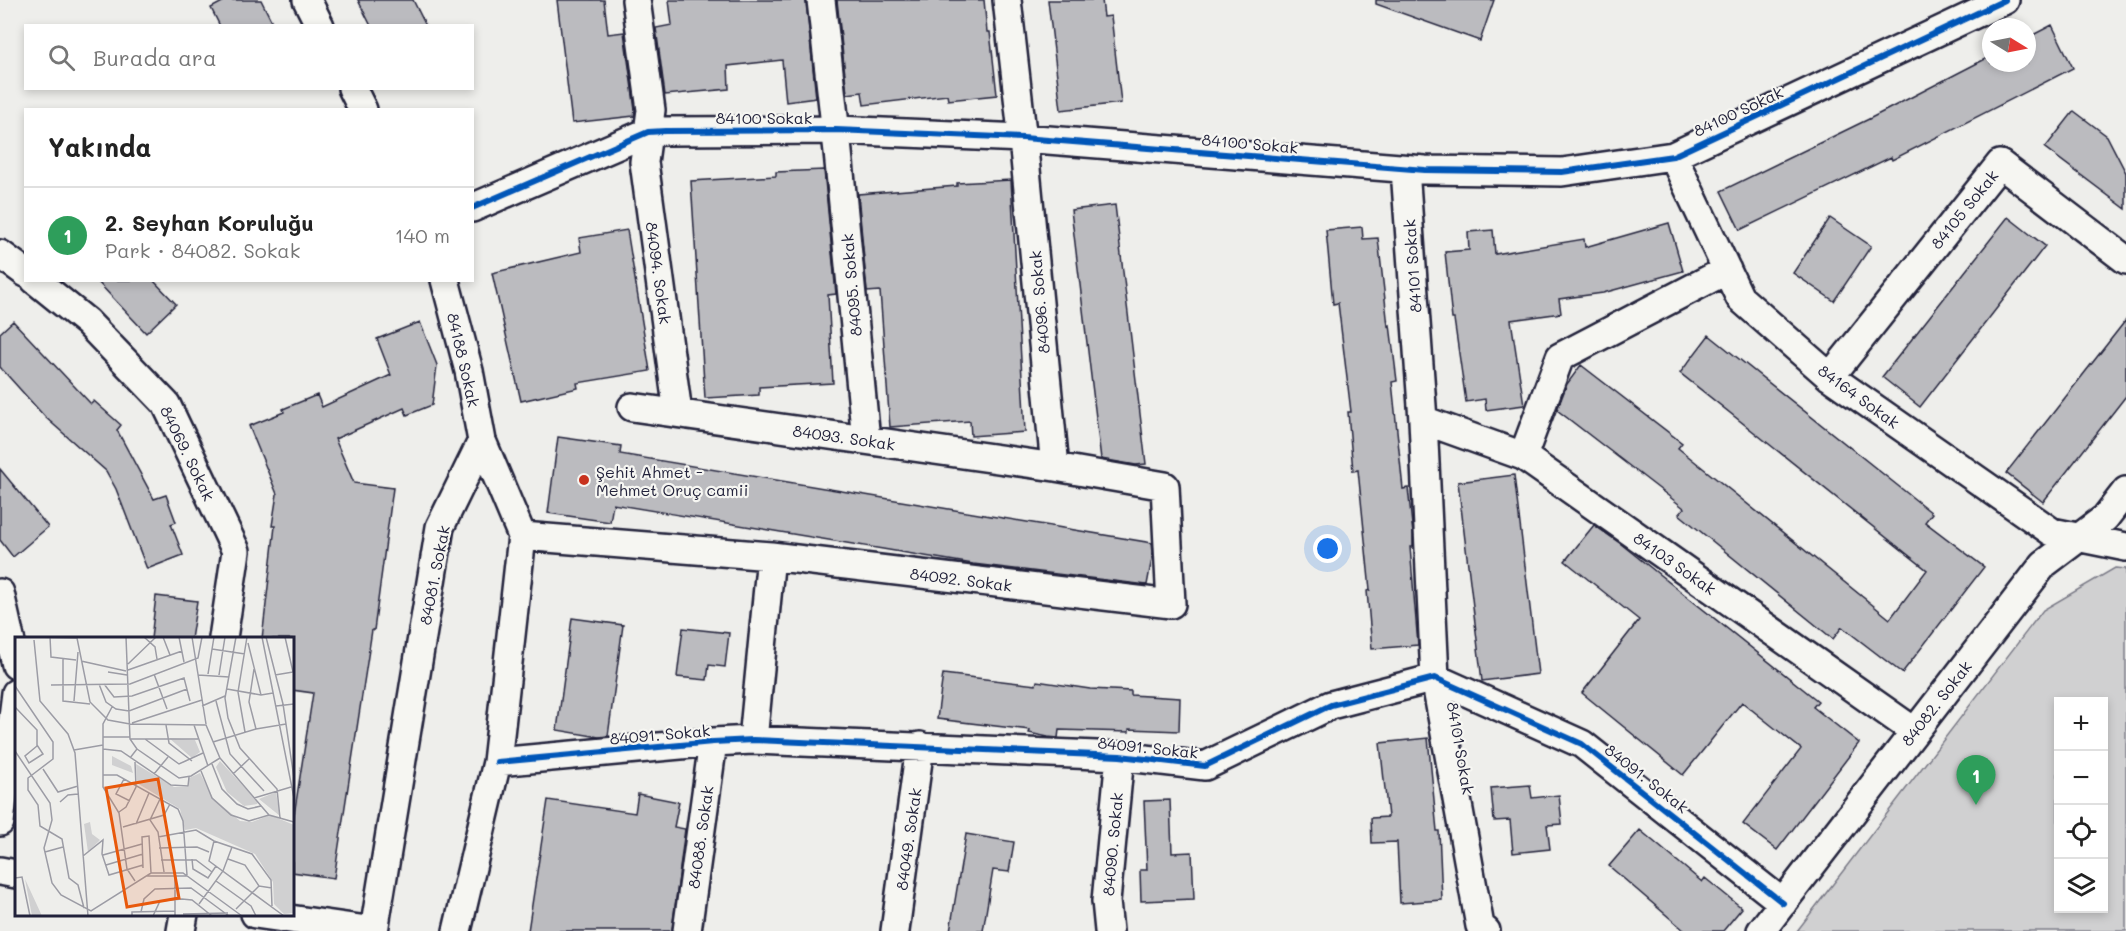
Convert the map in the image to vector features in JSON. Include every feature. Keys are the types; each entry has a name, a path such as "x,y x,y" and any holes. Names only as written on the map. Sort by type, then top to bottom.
{"street":[{"path":"308,0 319,24"},
{"name":"84094. Sokak","path":"636,0 651,110 644,162 678,413"},
{"name":"84095. Sokak","path":"821,0 866,440"},
{"name":"84096. Sokak","path":"1007,0 1023,138 1055,467"},
{"name":"84100 Sokak","path":"474,207 648,132 836,130 1023,138 1404,169 1562,172 1673,156 2005,0"},
{"path":"353,90 362,108"},
{"name":"84164 Sokak","path":"1673,156 1740,298 1830,377 2052,532 2126,547"},
{"name":"84105 Sokak","path":"1830,377 2000,165 2126,260"},
{"name":"84101 Sokak","path":"1404,169 1423,420 1435,678 1480,927 1486,931"},
{"path":"0,254 24,272"},
{"path":"1523,456 1560,357 1727,270"},
{"name":"84069. Sokak","path":"37,282 87,322 166,404 236,551 223,637"},
{"name":"84188 Sokak","path":"446,282 469,371 482,441"},
{"name":"84093. Sokak","path":"632,407 1055,467"},
{"name":"84103 Sokak","path":"1423,420 1523,456 1914,731"},
{"path":"457,931 497,762 522,536 482,441"},
{"name":"84081. Sokak","path":"374,931 440,527 482,441"},
{"name":"84092. Sokak","path":"522,536 771,556 1171,604 1165,486 1055,467"},
{"name":"84082. Sokak","path":"1761,931 2044,564 2105,518 2126,491"},
{"path":"753,740 771,556"},
{"path":"0,592 15,660"},
{"name":"84091. Sokak","path":"497,762 753,740 1120,756 1205,766 1331,705 1435,678 1582,744 1783,903"},
{"path":"0,822 15,701"},
{"name":"84088. Sokak","path":"687,931 713,742"},
{"name":"84049. Sokak","path":"895,931 920,746"},
{"name":"84090. Sokak","path":"1109,931 1106,901 1120,756"},
{"path":"0,871 15,874"},
{"path":"181,931 184,916"},
{"path":"262,916 374,931"}],"shaded area":[{"path":"2115,568 2126,569 2126,931 1797,931 2043,610"}],"building":[{"path":"226,0 261,0 273,24 219,24 211,8"},
{"path":"358,0 413,0 425,24 370,24"},
{"path":"557,0 604,0 608,34 624,32 634,116 572,123"},
{"path":"669,0 806,0 816,98 786,102 782,60 728,66 729,89 665,95 656,28 672,25"},
{"path":"837,0 984,0 997,95 948,100 947,95 864,105 862,92 847,94"},
{"path":"1048,0 1102,0 1104,17 1111,16 1121,103 1061,110"},
{"path":"1376,0 1494,0 1480,41 1376,4"},
{"path":"2052,25 2073,68 1892,160 1891,157 1740,230 1721,191 1982,61 1982,72 2036,72 2036,33"},
{"path":"2074,111 2107,136 2126,173 2126,209 2045,148"},
{"path":"824,170 836,294 828,295 833,383 759,387 759,395 705,398 691,181 776,176 776,172"},
{"path":"1011,180 1025,432 971,436 970,421 890,427 880,291 867,292 858,194 957,186 957,183"},
{"path":"1115,205 1146,464 1136,465 1101,459 1071,210"},
{"path":"2008,217 2045,246 1920,407 1882,377"},
{"path":"1830,218 1871,246 1834,301 1793,273"},
{"path":"1669,223 1683,271 1603,293 1559,299 1561,313 1511,320 1524,405 1486,410 1485,399 1466,402 1454,319 1452,319 1445,252 1469,250 1468,232 1493,230 1495,254 1584,239 1585,247"},
{"path":"1362,227 1363,239 1378,238 1388,326 1390,325 1397,381 1392,382 1403,489 1408,488 1413,534 1413,547 1410,547 1418,645 1372,649 1367,591 1370,590 1358,470 1353,471 1348,412 1351,412 1338,303 1333,304 1326,230"},
{"path":"627,230 650,371 577,383 578,388 521,401 492,273 581,252 579,238"},
{"path":"98,282 155,282 176,304 146,333"},
{"path":"2126,320 2126,396 2043,502 2006,473"},
{"path":"13,321 91,404 94,401 121,425 117,430 154,499 166,495 176,522 171,524 183,555 147,569 116,489 106,471 45,417 0,367 0,333"},
{"path":"420,322 437,365 432,405 407,415 404,408 335,439 354,483 393,488 374,630 372,630 334,878 294,872 294,815 313,693 294,690 294,637 262,637 277,494 249,426 317,395 322,407 391,375 377,339"},
{"path":"1709,335 1932,513 1925,522 1984,567 1902,673 1842,627 1833,639 1679,514 1684,508 1557,410 1567,384 1581,365 1682,443 1678,448 1890,619 1927,570 1680,373"},
{"path":"558,437 621,446 620,454 1152,543 1153,553 1147,585 973,564 613,504 610,522 548,513"},
{"path":"0,469 48,527 13,557 0,540"},
{"path":"1514,475 1538,674 1482,681 1458,482"},
{"path":"1594,525 1818,701 1813,707 1859,743 1777,850 1743,824 1801,749 1742,702 1683,775 1582,693 1639,620 1565,561"},
{"path":"156,596 197,601 191,637 151,637"},
{"path":"572,618 623,625 608,736 599,737 557,730"},
{"path":"683,628 729,633 725,667 709,665 707,680 677,677"},
{"path":"943,674 1036,685 1037,681 1090,689 1131,691 1131,695 1180,698 1179,731 1059,730 1058,738 1029,733 1030,730 937,719"},
{"path":"1428,738 1437,831 1439,831 1442,900 1400,903 1397,842 1372,843 1371,818 1388,817 1380,743"},
{"path":"1530,785 1532,798 1559,795 1562,824 1547,825 1550,849 1513,853 1510,820 1494,821 1491,788"},
{"path":"638,794 679,802 674,827 685,829 672,931 528,931 548,800 635,813"},
{"path":"1170,800 1172,853 1192,852 1194,899 1141,901 1140,870 1147,870 1144,801"},
{"path":"1640,830 1702,882 1705,878 1742,908 1723,931 1685,931 1609,866"},
{"path":"966,834 1014,842 1009,872 993,870 983,931 950,931"}],"cycle path":[{"path":"474,207 648,132 665,131 836,130 1023,138 1425,170 1562,172 1673,156 2005,0"},
{"path":"497,762 753,740 1120,756 1205,766 1331,705 1435,678 1582,744 1783,903"}],"place":[{"name":"Şehit Ahmet - Mehmet Oruç camii","path":"584,480"},
{"name":"2. Seyhan Koruluğu","path":"1976,805"}]}
